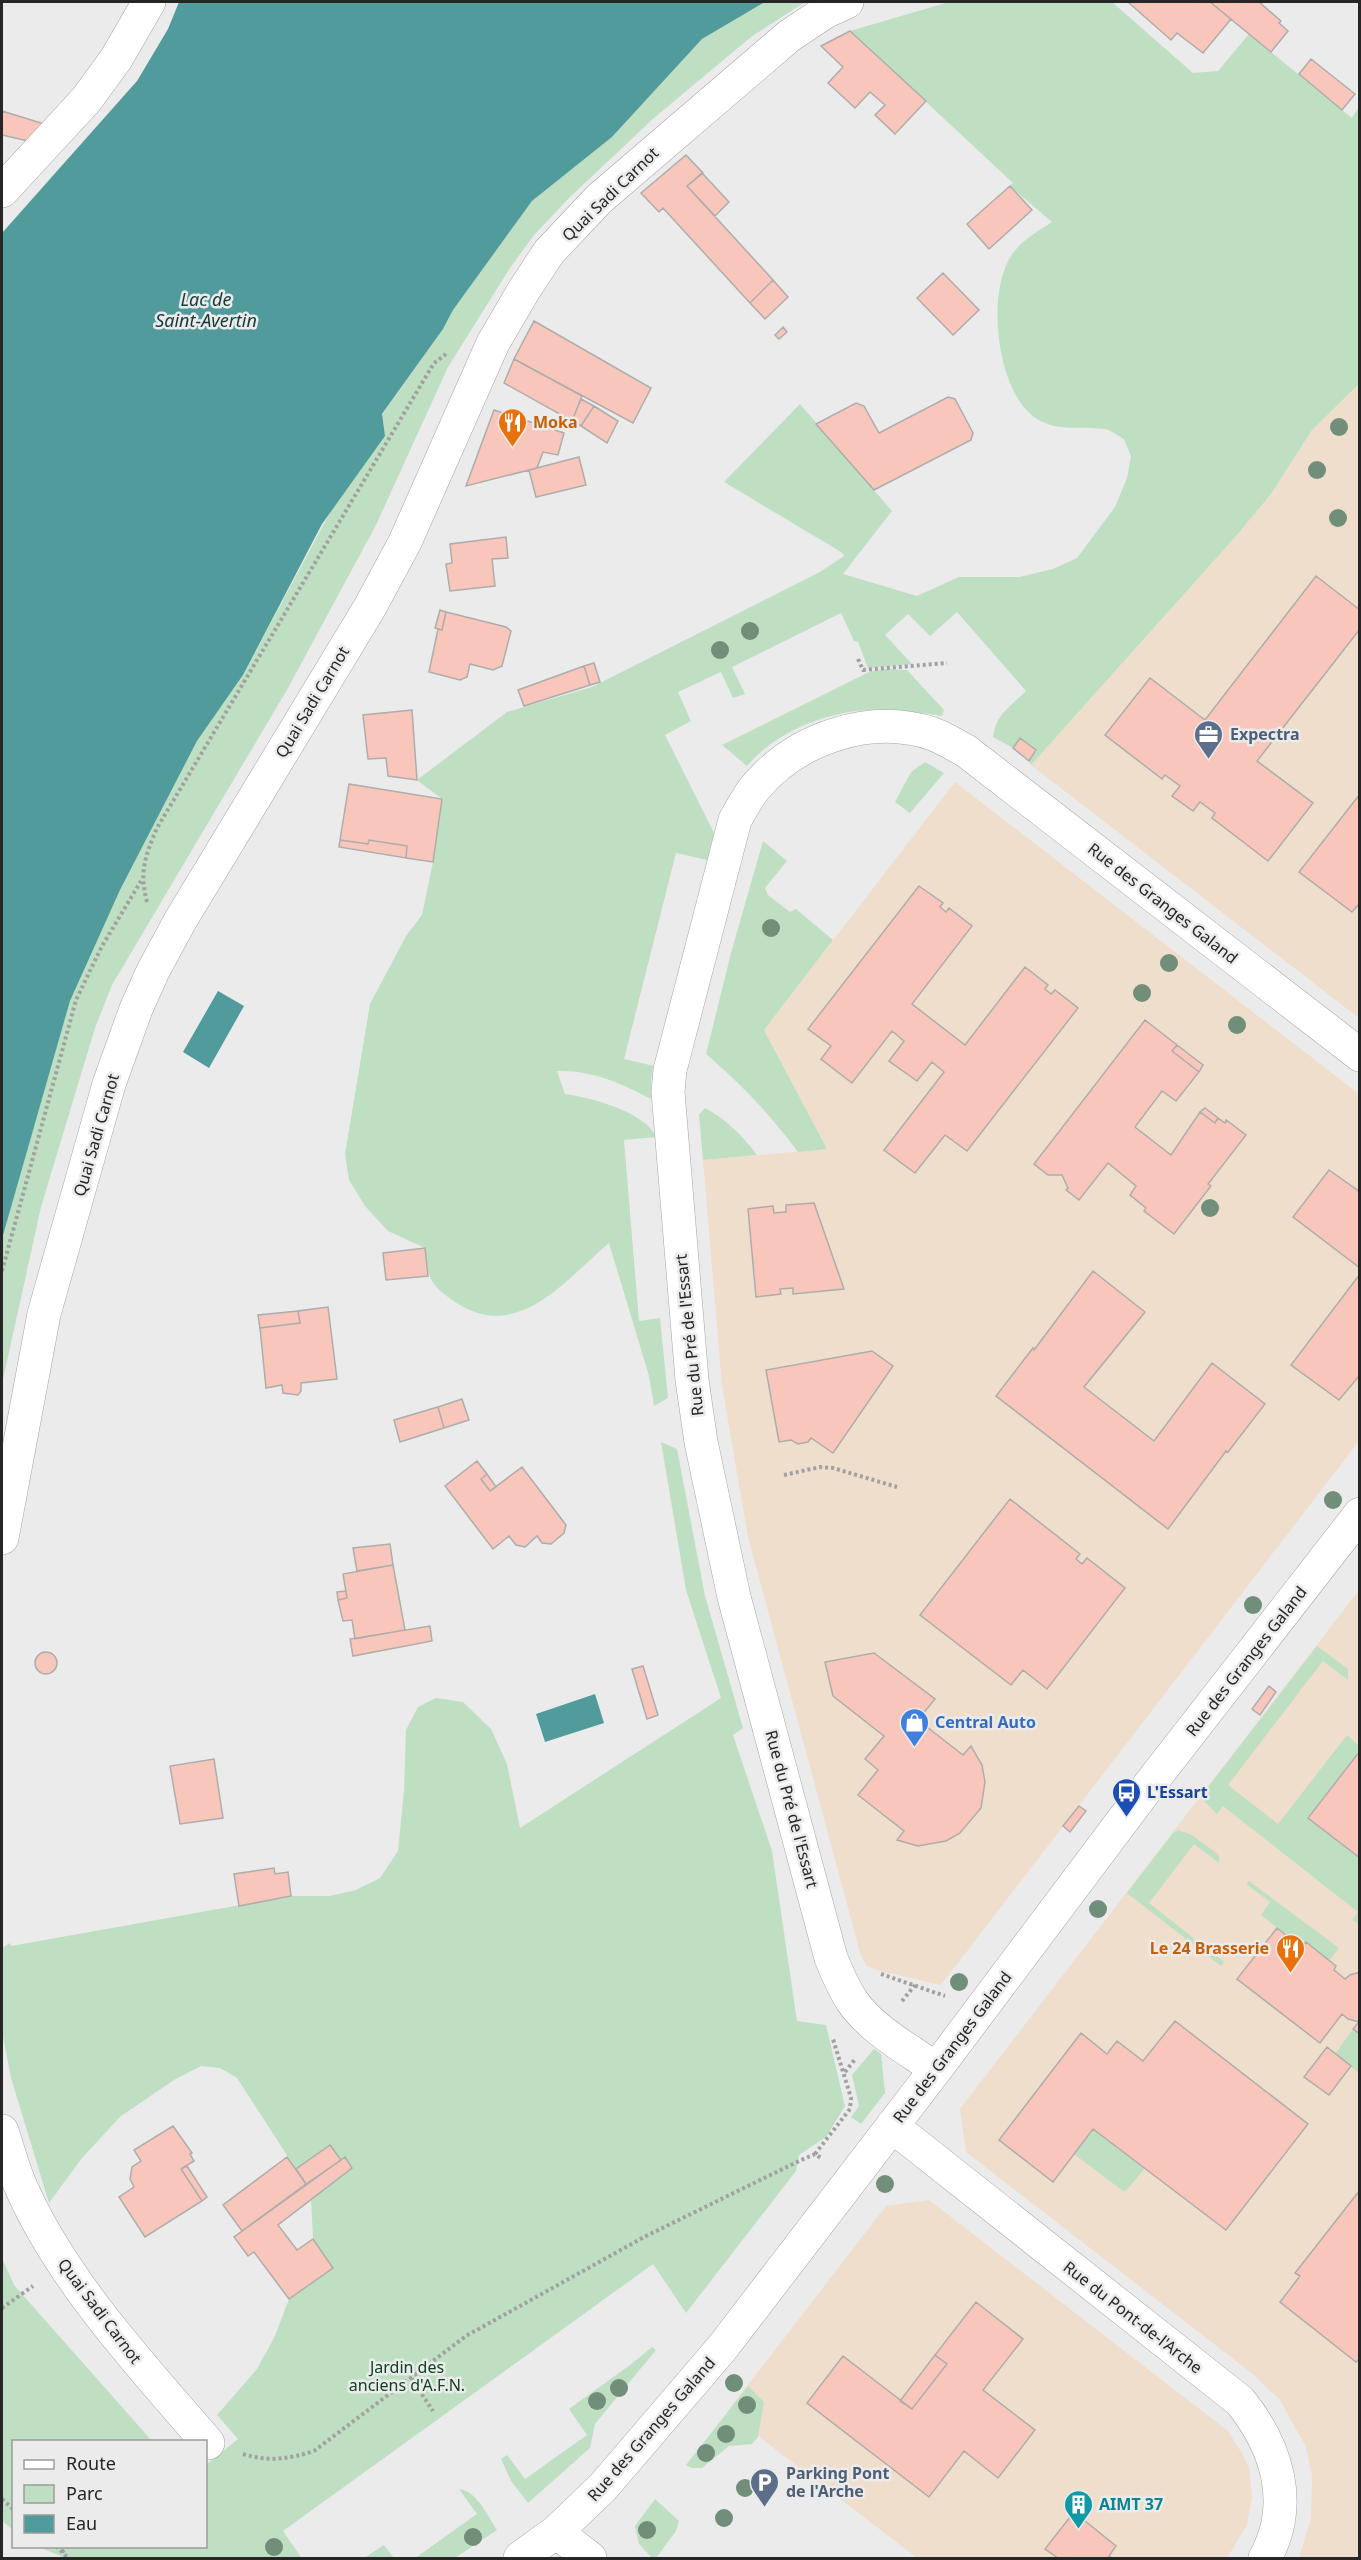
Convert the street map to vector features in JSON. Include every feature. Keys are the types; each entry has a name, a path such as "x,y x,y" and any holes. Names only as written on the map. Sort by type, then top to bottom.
{"street":[{"path":"2,190 86,100 116,59 149,2"},
{"name":"Quai Sadi Carnot","path":"2,1538 44,1314 109,1084 136,1009 180,921 370,607 400,551 493,343 549,252 600,199 789,36 825,12 847,2"},
{"name":"Rue du Pré de l'Essart","path":"936,2069 879,2029 863,2014 842,1984 831,1958 734,1597 701,1442 692,1380 668,1092 670,1070 735,820 754,789 783,762 816,741 845,731 875,727 909,729 933,734 966,751"},
{"name":"Rue des Granges Galand","path":"966,751 1359,1055"},
{"name":"Rue des Granges Galand","path":"520,2559 556,2532 603,2487 729,2338 936,2069 1150,1784 1359,1514"},
{"name":"Rue du Pont-de-l'Arche","path":"892,2126 1240,2402 1257,2423 1268,2444 1277,2471 1280,2501 1278,2522 1275,2541 1265,2559"},
{"name":"Quai Sadi Carnot","path":"2,2131 21,2187 63,2264 135,2358 205,2440"},
{"path":"556,2532 590,2559"}],"path":[{"path":"2,1271 76,1000 102,946 142,881 145,856 157,828 434,363 447,353 463,347 493,343"},
{"path":"858,659 863,670 947,663"},
{"path":"784,1475 820,1467 833,1468 897,1487"},
{"path":"831,1958 953,1999 975,2017"},
{"path":"208,2444 267,2460 290,2459 314,2451 466,2336 626,2247 815,2154 850,2109 851,2098 845,2072 829,2028"},
{"path":"815,2154 850,2181"},
{"path":"412,2379 433,2411"},
{"path":"57,2548 69,2559"},
{"path":"62,2552 68,2548"}],"shaded area":[{"path":"1359,384 1359,1018 1031,765 1237,535 1271,494 1312,430"},
{"path":"955,782 1359,1094 1359,1441 941,1985 876,1970 866,1965 861,1956 748,1537 722,1386 703,1160 827,1149 764,1030"},
{"path":"1359,1590 1359,2558 1299,2558 1311,2518 1312,2476 1306,2447 1280,2400 1254,2375 966,2152 960,2109"},
{"path":"929,2200 1228,2431 1249,2468 1252,2497 1247,2525 1227,2558 917,2558 727,2412 886,2206"}],"green space":[{"path":"765,2 805,2 751,37 654,118 571,196 534,235 510,268 448,367 376,525 288,688 112,985 95,1028 41,1207 2,1384 2,1239 70,1001 120,890 197,741 243,675 382,415 443,329 453,310 532,201 612,137 702,39"},
{"path":"949,2 1112,2 1193,73 1218,71 1249,34 1352,118 1359,107 1359,384 1312,430 1271,494 1237,535 1031,765 1029,761 1036,750 1021,739 1013,748 993,737 1001,716 1026,691 957,612 930,636 908,614 885,635 912,664 868,668 858,642 854,641 841,613 732,667 745,694 733,698 721,672 678,692 691,721 665,735 714,833 707,860 676,853 624,1059 654,1066 651,1079 651,1099 594,1075 557,1071 565,1094 602,1102 629,1113 650,1128 656,1137 624,1140 639,1321 660,1318 668,1398 654,1406 649,1376 609,1243 558,1289 540,1302 520,1311 500,1316 478,1313 455,1302 435,1285 427,1267 425,1248 388,1231 365,1206 349,1180 345,1154 370,1004 406,936 422,915 433,862 442,799 417,780 507,712 592,687 820,572 844,556 841,552 724,482 800,404 892,511 843,574 917,596 959,577 1019,577 1053,569 1077,558 1115,507 1127,478 1131,456 1124,439 1107,430 1053,426 1037,419 1023,406 1012,387 1004,365 997,315 1004,270 1021,244 1052,222 1010,186 1013,183 850,31"},
{"path":"885,669 907,670 944,710 942,716 901,710 854,711 834,715 795,729 777,739 747,766 722,745 869,672"},
{"path":"925,762 944,773 910,813 895,802 911,772"},
{"path":"763,841 787,861 765,888 768,895 790,912 796,909 833,940 764,1030 827,1149 798,1152 755,1100 706,1054 731,953"},
{"path":"705,1108 734,1128 757,1155 703,1160 699,1115"},
{"name":"Jardin des anciens d'A.F.N.","path":"661,1442 677,1449 705,1596 743,1728 733,1735 772,1851 797,2021 826,2025 845,2106 826,2137 799,2155 796,2171 686,2313 653,2264 283,2531 301,2557 65,2558 41,2548 207,2548 207,2464 238,2439 217,2415 257,2369 274,2338 289,2299 333,2268 313,2239 311,2197 345,2157 341,2160 330,2145 296,2169 237,2078 220,2068 201,2066 174,2080 121,2116 82,2158 49,2203 11,2078 2,2031 2,1948 10,1943 11,1946 291,1896 330,1896 356,1890 380,1878 398,1851 404,1791 406,1730 418,1707 436,1698 463,1702 491,1729 507,1764 520,1828 721,1698 686,1590"},
{"path":"1317,1646 1348,1669 1348,1680 1323,1661 1228,1785 1278,1824 1347,1735 1359,1746 1359,1751 1308,1818 1359,1858 1359,1924 1352,1920 1358,1912 1223,1806 1217,1814 1203,1800 1205,1791"},
{"path":"1178,1830 1192,1835 1219,1855 1219,1863 1194,1844 1149,1903 1224,1962 1221,1966 1127,1893 1173,1833"},
{"path":"1249,1881 1339,1948 1329,1961 1306,1943 1302,1948 1261,1915 1270,1902 1246,1884"},
{"path":"1353,2029 1359,2034 1359,2073 1335,2054"},
{"path":"874,2049 881,2054 885,2093 861,2124 851,2117 859,2106 852,2075"},
{"path":"1093,2129 1145,2168 1127,2190 1123,2191 1074,2154"},
{"path":"2,2258 14,2285 151,2440 12,2440 12,2529 2,2521"},
{"path":"652,2347 656,2350 595,2424 590,2448 528,2503 511,2481 501,2459 507,2455 525,2479 587,2435 569,2409"},
{"path":"748,2386 764,2402 758,2437 752,2444 729,2446 702,2468 691,2468 686,2465"},
{"path":"459,2489 477,2499 497,2530 455,2558 415,2558 477,2514"},
{"path":"655,2499 679,2521 676,2531 656,2558 652,2558 639,2544 635,2526"},
{"path":"384,2545 394,2558 364,2558"}],"water":[{"name":"Lac de Saint-Avertin","path":"179,2 765,2 702,39 612,137 532,201 453,310 443,329 382,414 385,436 322,524 243,675 197,741 120,890 70,1001 2,1239 2,233 137,81 168,29"},
{"path":"218,991 244,1006 209,1068 183,1052"},
{"path":"595,1694 604,1723 545,1742 536,1714"}],"building":[{"path":"1128,2 1210,2 1231,19 1203,53 1177,33 1171,40"},
{"path":"1210,2 1259,2 1281,21 1279,23 1288,31 1271,52"},
{"path":"850,31 926,101 895,134 875,115 885,105 870,92 855,108 828,83 843,67 821,46"},
{"path":"1311,59 1355,94 1342,110 1299,74"},
{"path":"2,111 51,126 32,142 2,135"},
{"path":"686,155 703,173 687,186 773,280 750,303 663,208 659,212 641,193"},
{"path":"702,173 729,202 715,216 687,186"},
{"path":"1010,186 1032,210 989,249 967,224"},
{"path":"943,273 979,310 953,335 917,298"},
{"path":"773,280 788,297 765,319 750,303"},
{"path":"534,321 651,388 633,423 514,359"},
{"path":"783,327 787,332 779,339 775,335"},
{"path":"514,359 582,396 572,421 504,383"},
{"path":"948,397 955,399 973,433 971,440 874,490 816,424 856,403 864,406 879,433"},
{"path":"581,399 594,406 581,426 572,421"},
{"path":"594,406 618,421 607,443 581,426"},
{"path":"494,410 564,433 558,455 543,452 537,468 466,486"},
{"path":"579,457 586,485 536,497 529,470"},
{"path":"506,537 508,558 492,559 495,586 450,591 446,564 452,563 450,544"},
{"path":"1316,576 1360,610 1360,629 1257,761 1313,803 1268,861 1212,818 1215,813 1200,802 1193,811 1172,796 1180,786 1165,775 1162,779 1105,735 1150,678 1205,720"},
{"path":"440,610 446,612 442,630 435,628"},
{"path":"446,612 506,627 511,631 502,666 493,670 470,664 467,677 460,680 429,672 438,629 442,630"},
{"path":"594,663 600,682 590,685 584,666"},
{"path":"584,666 590,685 524,706 518,690"},
{"path":"412,710 417,780 388,776 386,758 368,759 363,715"},
{"path":"1020,738 1036,750 1029,761 1013,748"},
{"path":"349,784 442,799 433,862 406,858 407,846 369,840 368,844 340,840"},
{"path":"1360,794 1360,903 1352,912 1299,872"},
{"path":"340,840 368,844 369,840 407,846 406,858 339,847"},
{"path":"919,886 943,903 940,907 946,912 949,908 972,926 912,1004 965,1045 1025,967 1048,985 1045,989 1051,994 1055,990 1078,1008 967,1151 945,1135 915,1173 884,1150 944,1072 932,1062 917,1081 889,1061 904,1041 892,1031 852,1083 821,1059 831,1046 808,1029"},
{"path":"1145,1020 1177,1045 1172,1051 1199,1072 1176,1101 1162,1091 1135,1127 1171,1155 1200,1112 1215,1123 1218,1118 1225,1123 1226,1120 1246,1135 1208,1184 1211,1186 1174,1234 1144,1211 1146,1208 1130,1195 1136,1186 1108,1163 1079,1200 1066,1190 1068,1188 1062,1175 1048,1175 1034,1164"},
{"path":"1177,1045 1203,1065 1199,1072 1172,1051"},
{"path":"1205,1108 1218,1118 1215,1123 1200,1112"},
{"path":"1329,1170 1360,1192 1360,1268 1293,1217"},
{"path":"814,1203 844,1289 793,1294 793,1288 780,1289 781,1294 756,1297 748,1209 773,1206 774,1213 786,1212 786,1205"},
{"path":"425,1248 428,1276 386,1280 383,1253"},
{"path":"1093,1271 1145,1312 1084,1387 1154,1441 1212,1363 1265,1404 1228,1452 1226,1451 1168,1529 996,1396 1033,1348 1034,1350"},
{"path":"1360,1274 1360,1375 1339,1400 1291,1365"},
{"path":"328,1307 337,1379 301,1383 301,1391 298,1395 283,1393 282,1385 266,1388 260,1328 300,1323 298,1311"},
{"path":"298,1311 300,1323 260,1328 258,1315"},
{"path":"872,1351 893,1366 833,1453 811,1438 808,1442 798,1444 791,1440 779,1442 766,1370"},
{"path":"462,1399 469,1420 444,1428 438,1407"},
{"path":"438,1407 444,1428 400,1442 394,1420"},
{"path":"477,1461 487,1474 481,1479 490,1491 522,1467 566,1525 564,1533 551,1544 542,1543 537,1536 525,1547 516,1545 509,1536 493,1549 445,1486"},
{"path":"487,1474 496,1487 490,1491 481,1479"},
{"path":"1010,1499 1080,1554 1076,1559 1082,1564 1087,1558 1125,1588 1047,1689 1023,1670 1011,1685 920,1615"},
{"path":"390,1544 393,1565 357,1571 353,1548"},
{"path":"393,1565 405,1630 355,1639 352,1620 343,1621 338,1600 347,1598 343,1574"},
{"path":"346,1591 347,1598 338,1600 337,1592"},
{"path":"430,1626 432,1641 353,1656 350,1639"},
{"path":"46,1652 54,1655 57,1663 54,1671 46,1674 38,1671 35,1663 38,1655"},
{"name":"Central Auto","path":"874,1653 935,1699 918,1720 963,1755 971,1746 982,1765 985,1782 981,1808 960,1833 946,1841 918,1846 897,1840 904,1831 858,1795 878,1770 865,1759 884,1736 833,1696 825,1662"},
{"path":"643,1666 658,1715 647,1719 632,1669"},
{"path":"1269,1686 1276,1692 1260,1715 1252,1709"},
{"path":"1360,1751 1360,1858 1308,1818"},
{"path":"214,1759 223,1818 180,1824 170,1766"},
{"path":"1079,1806 1086,1811 1070,1832 1063,1826"},
{"path":"274,1868 275,1874 288,1872 291,1896 239,1906 234,1874"},
{"path":"1277,1928 1302,1948 1306,1942 1336,1966 1334,1970 1345,1979 1360,1972 1360,2034 1353,2029 1359,2022 1348,2019 1342,2014 1320,2043 1237,1979"},
{"path":"1175,2021 1308,2124 1226,2230 1093,2129 1053,2182 999,2140 1081,2033 1107,2054 1117,2041 1143,2061"},
{"path":"1327,2047 1351,2066 1329,2095 1304,2077"},
{"path":"173,2126 192,2153 190,2154 194,2161 181,2169 202,2201 145,2237 119,2197 134,2187 130,2179 132,2167 141,2161 134,2150"},
{"path":"330,2145 341,2160 306,2184 296,2169"},
{"path":"287,2157 306,2184 242,2231 223,2205"},
{"path":"345,2157 352,2168 278,2225 297,2250 313,2239 333,2268 289,2299 254,2252 248,2256 234,2237"},
{"path":"187,2166 207,2197 202,2201 181,2169"},
{"path":"1360,2190 1360,2358 1356,2362 1280,2302 1300,2276 1295,2273"},
{"path":"976,2302 1023,2339 983,2390 1035,2430 998,2478 964,2451 929,2497 807,2403 843,2356 912,2409 947,2364 935,2355"},
{"path":"935,2355 947,2364 912,2409 900,2401"},
{"name":"AIMT 37","path":"1074,2512 1116,2546 1109,2556 1112,2558 1058,2558 1045,2549"}],"place":[{"name":"Moka","path":"512,448"},
{"name":"Expectra","path":"1209,760"},
{"name":"Central Auto","path":"914,1748"},
{"name":"L'Essart","path":"1126,1818"},
{"name":"Le 24 Brasserie","path":"1290,1974"},
{"name":"Parking Pont de l'Arche","path":"765,2508"},
{"name":"AIMT 37","path":"1078,2530"}]}
